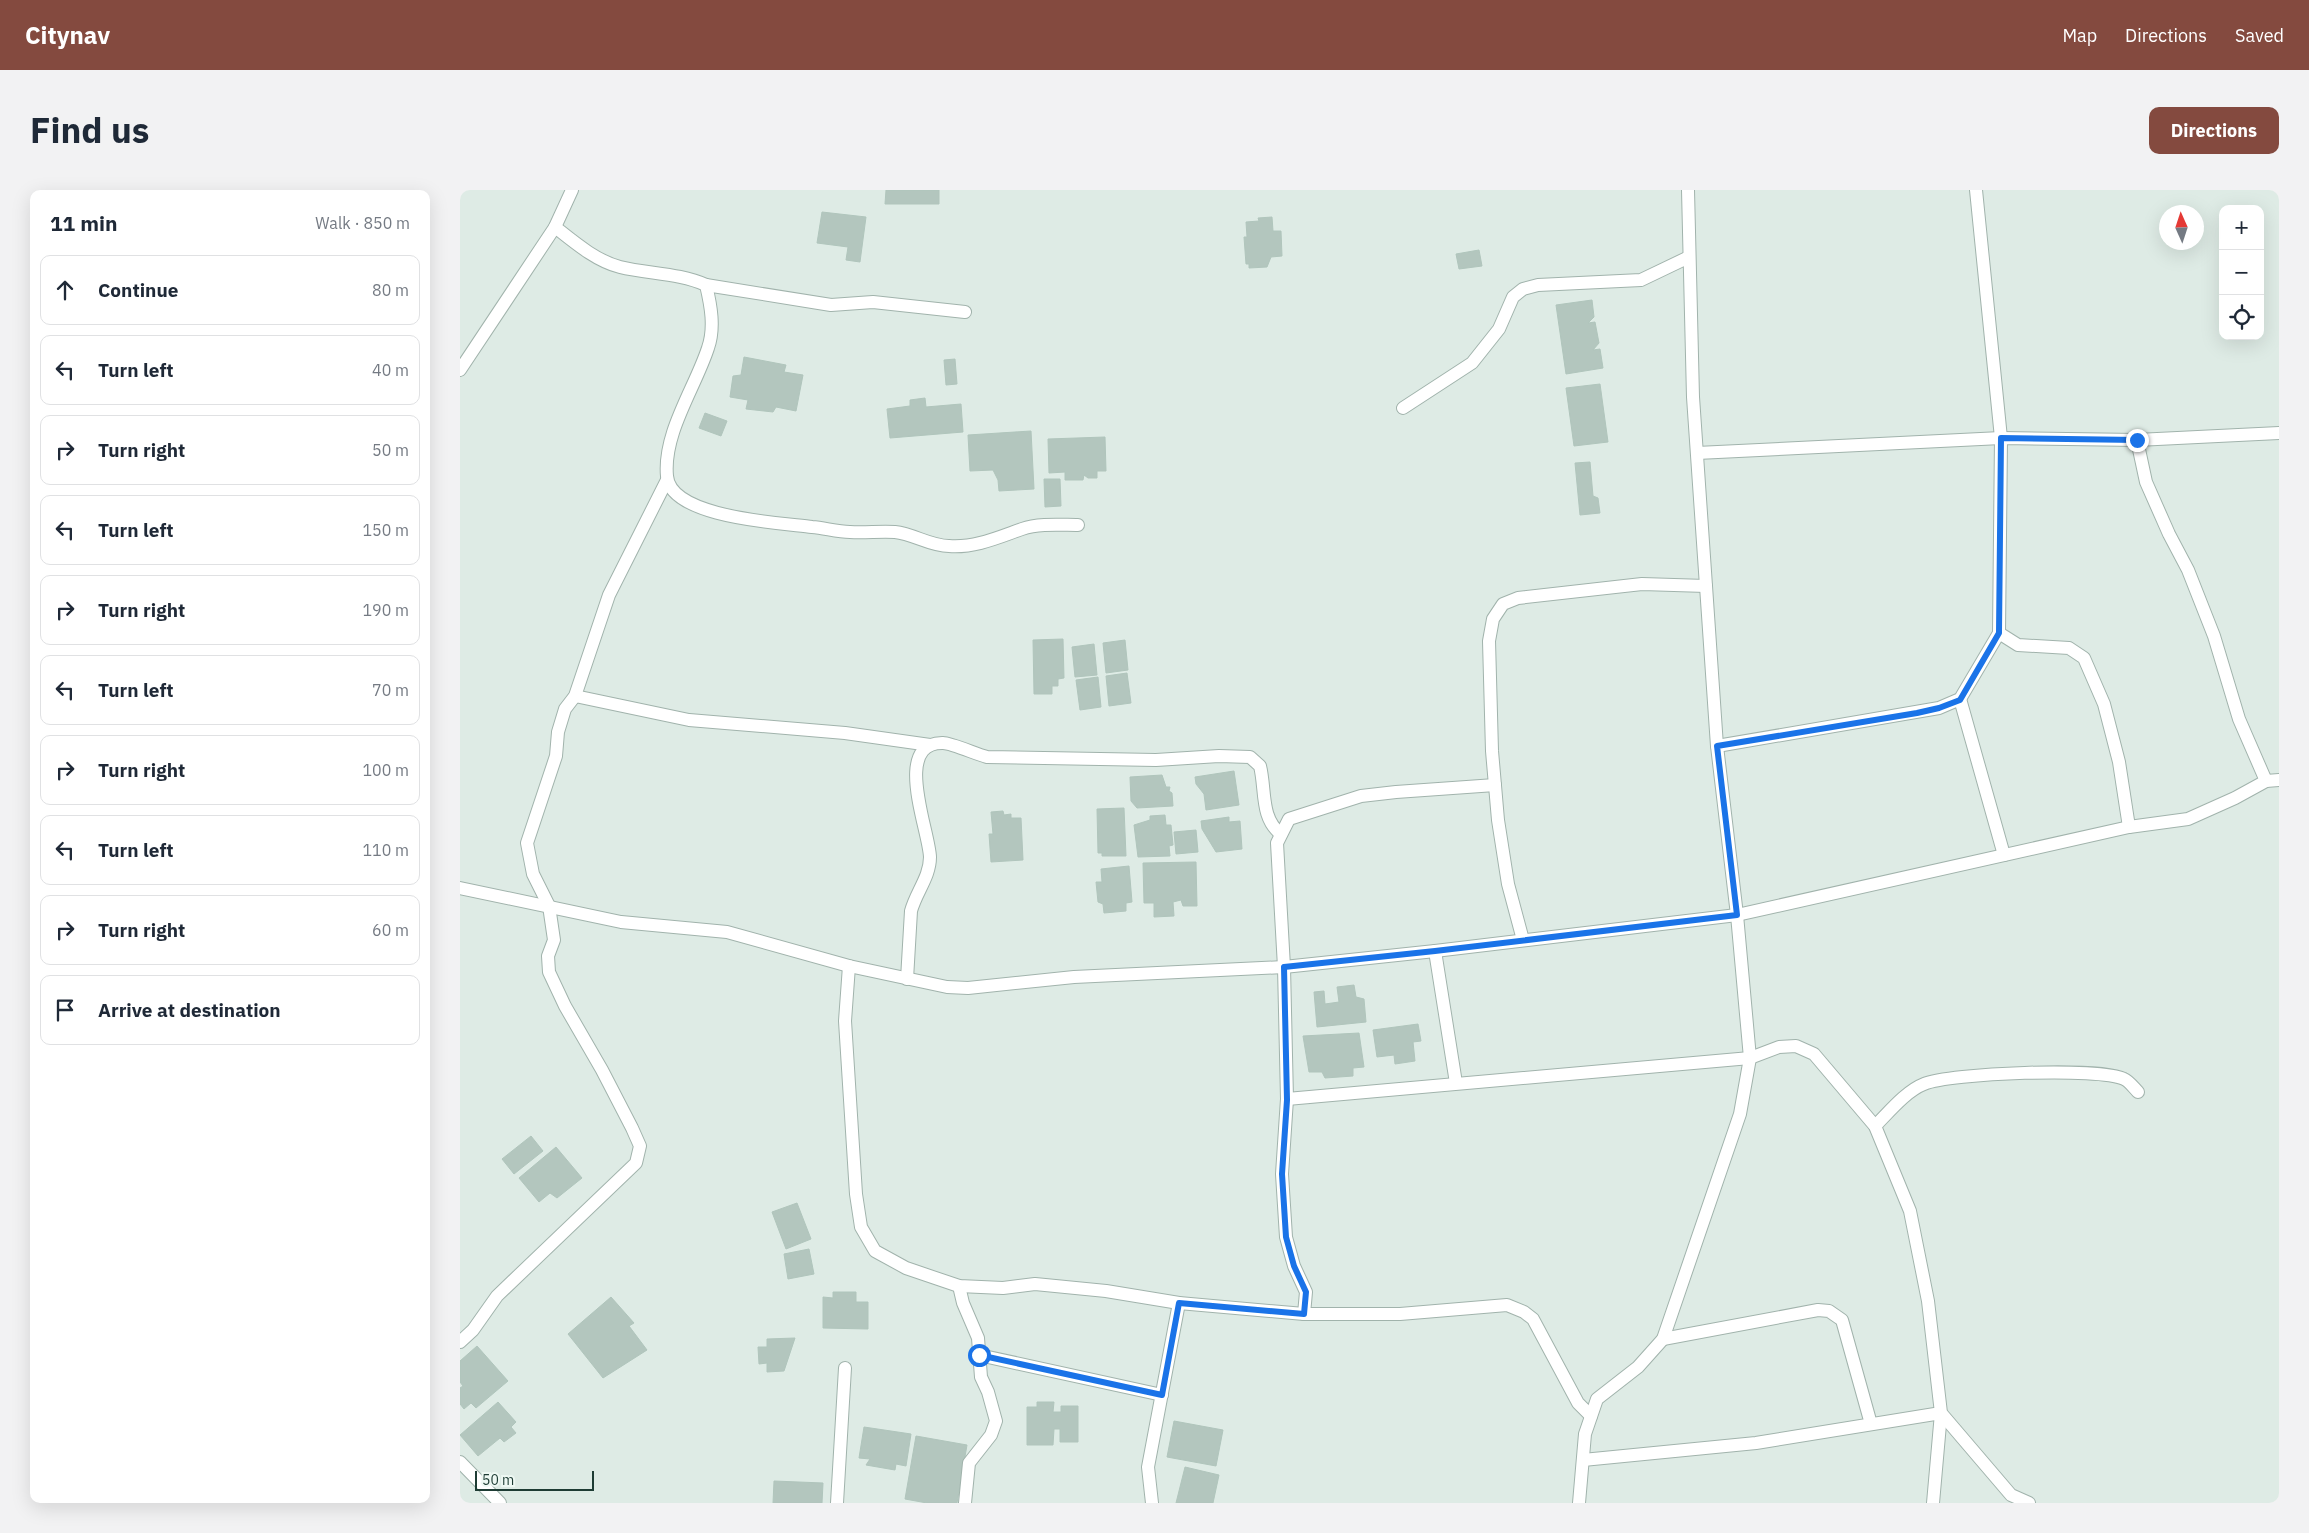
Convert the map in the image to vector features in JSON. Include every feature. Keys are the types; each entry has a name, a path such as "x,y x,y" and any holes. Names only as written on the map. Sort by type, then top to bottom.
{"street":[{"path":"462,363 555,227 572,190"},
{"path":"1579,1503 1585,1434 1597,1399 1638,1367 1663,1339 1740,1114 1750,1058 1737,915 1717,746 1697,453 1688,190"},
{"path":"1717,746 1917,713 1939,708 1960,700 1999,633 2001,438 1976,190"},
{"path":"555,227 579,246 619,267 691,278 706,285 831,305 873,302 965,312"},
{"path":"1404,408 1472,363 1499,329 1513,297 1523,288 1538,284 1641,280 1689,257"},
{"path":"460,1342 473,1330 497,1296 636,1163 640,1146 602,1070 565,1006 549,972 548,956 554,940 549,906 533,874 527,843 556,756 558,732 565,709 574,696 609,595 667,480 666,465 678,419 709,347 713,315 706,285"},
{"path":"1697,453 2001,438 2137,440 2279,433"},
{"path":"2137,440 2146,482 2169,534 2188,570 2214,636 2239,719 2266,782"},
{"path":"667,480 681,498 717,514 759,522 850,532 884,531 908,534 932,543 950,546 982,543 1024,528 1078,525"},
{"path":"1523,940 1508,884 1498,820 1489,641 1493,620 1503,604 1518,598 1642,584 1706,586"},
{"path":"1999,633 2018,645 2069,648 2084,658 2104,704 2119,762 2129,827"},
{"path":"574,696 689,720 845,733 930,745 946,743 987,757 1156,760 1220,756 1250,757 1260,766 1267,816 1271,826 1282,834"},
{"path":"1960,700 2004,855"},
{"path":"907,979 911,911 928,872 930,855 917,791 916,776 919,756 930,745"},
{"path":"460,888 621,922 727,932 848,966 947,987 968,988 1074,977 1284,967 1737,915 2129,827 2188,819 2266,782 2279,780"},
{"path":"1304,1314 1306,1292 1294,1266 1286,1237 1282,1174 1287,1100 1284,967 1277,843 1289,819 1361,796 1495,785"},
{"path":"1435,951 1456,1083"},
{"path":"848,966 845,1021 856,1194 861,1227 875,1251 906,1268 959,1286 1003,1288 1035,1284 1106,1291 1179,1303 1304,1314 1400,1314 1499,1305 1514,1307 1533,1319 1578,1403 1591,1416"},
{"path":"1287,1100 1456,1083 1750,1058 1779,1046 1796,1046 1814,1054 1875,1126 1910,1212 1928,1301 1941,1413 1933,1503"},
{"path":"1875,1126 1923,1084 1947,1078 2018,1073 2108,1074 2126,1079 2138,1092"},
{"path":"959,1286 963,1303 978,1338 981,1377 988,1392 996,1421 991,1435 970,1463 965,1503"},
{"path":"1152,1503 1148,1467 1179,1303"},
{"path":"1663,1339 1818,1310 1829,1311 1842,1320 1871,1424"},
{"path":"979,1355 1162,1395"},
{"path":"837,1503 845,1368"},
{"path":"1583,1460 1756,1443 1941,1413"},
{"path":"1941,1413 2011,1495 2029,1503"},
{"path":"460,1462 500,1503"}],"building":[{"path":"886,190 939,190 939,204 885,204"},
{"path":"822,212 866,217 860,262 846,260 848,247 817,243"},
{"path":"1272,217 1273,231 1281,231 1282,256 1271,257 1267,267 1249,268 1249,264 1246,264 1244,237 1247,237 1246,222 1259,221 1258,218"},
{"path":"1479,250 1482,266 1459,269 1456,254"},
{"path":"1592,300 1594,317 1588,323 1595,322 1599,343 1593,350 1600,349 1603,368 1566,374 1556,305"},
{"path":"744,357 786,365 784,372 803,375 796,411 776,407 773,412 746,409 748,400 730,397 733,376 741,375"},
{"path":"955,359 957,384 946,385 944,360"},
{"path":"1600,384 1608,442 1574,446 1566,388"},
{"path":"925,398 926,407 961,404 963,432 890,438 887,409 910,406 910,400"},
{"path":"705,413 727,421 721,436 699,428"},
{"path":"1031,431 1034,489 999,491 998,480 993,470 970,471 968,435"},
{"path":"1105,437 1106,471 1097,471 1097,478 1088,478 1084,475 1083,480 1065,480 1065,472 1049,473 1048,439"},
{"path":"1590,462 1593,496 1598,498 1600,513 1580,515 1575,463"},
{"path":"1044,479 1060,479 1061,506 1045,507"},
{"path":"1063,639 1064,678 1058,679 1058,686 1052,686 1052,694 1034,694 1033,640"},
{"path":"1125,640 1128,670 1106,673 1103,643"},
{"path":"1094,644 1097,675 1075,677 1072,647"},
{"path":"1127,673 1131,703 1109,706 1106,676"},
{"path":"1098,677 1101,707 1080,710 1076,680"},
{"path":"1234,771 1239,805 1206,810 1204,794 1196,784 1195,777"},
{"path":"1162,775 1166,787 1170,787 1169,791 1172,793 1173,806 1137,808 1131,801 1130,777"},
{"path":"1124,808 1126,856 1102,856 1102,853 1098,853 1097,809"},
{"path":"1003,811 1004,815 1011,814 1011,818 1021,818 1023,860 991,862 989,834 993,834 991,812"},
{"path":"1165,815 1166,825 1171,825 1173,845 1169,846 1170,856 1138,857 1134,825 1150,820 1150,816"},
{"path":"1229,817 1229,822 1240,821 1242,849 1216,852 1202,829 1201,821"},
{"path":"1196,830 1198,852 1176,854 1174,832"},
{"path":"1196,862 1197,906 1183,906 1181,900 1173,902 1174,916 1154,917 1154,903 1144,903 1143,863"},
{"path":"1129,866 1132,902 1126,903 1126,911 1104,913 1103,904 1098,902 1096,882 1102,882 1101,869"},
{"path":"1354,985 1356,997 1364,999 1366,1022 1317,1027 1314,992 1324,991 1325,1004 1339,1002 1337,987"},
{"path":"1418,1024 1421,1041 1413,1042 1415,1061 1395,1064 1394,1055 1377,1057 1373,1030"},
{"path":"1359,1033 1364,1067 1353,1068 1353,1076 1325,1078 1322,1072 1309,1072 1303,1036"},
{"path":"531,1136 543,1151 514,1174 502,1159"},
{"path":"556,1147 582,1178 557,1198 550,1193 539,1202 519,1178"},
{"path":"797,1203 811,1239 786,1249 772,1212"},
{"path":"809,1249 814,1274 788,1279 784,1254"},
{"path":"833,1292 856,1292 856,1302 868,1302 868,1329 823,1328 823,1297 833,1298"},
{"path":"611,1297 634,1323 629,1326 647,1350 603,1378 568,1334"},
{"path":"795,1338 784,1371 767,1372 767,1363 759,1364 758,1347 767,1347 767,1339"},
{"path":"477,1346 508,1381 476,1408 471,1403 464,1409 460,1404 460,1388 463,1386 460,1382 460,1361"},
{"path":"498,1402 516,1422 511,1427 516,1433 504,1442 500,1438 478,1456 460,1435"},
{"path":"1037,1402 1054,1402 1053,1412 1061,1412 1061,1406 1078,1406 1078,1442 1060,1442 1060,1429 1054,1429 1053,1445 1027,1445 1027,1407 1037,1407"},
{"path":"1174,1421 1223,1430 1216,1466 1167,1457"},
{"path":"864,1427 911,1434 906,1466 896,1464 895,1470 866,1465 870,1459 859,1458"},
{"path":"916,1436 967,1445 957,1503 927,1503 905,1499"},
{"path":"1185,1467 1219,1475 1213,1503 1176,1503"},
{"path":"774,1481 823,1483 822,1503 773,1503"}],"route":[{"path":"979,1355 1162,1395 1179,1303 1304,1314 1306,1292 1294,1266 1286,1237 1282,1174 1287,1100 1284,967 1737,915 1717,746 1917,713 1939,708 1960,700 1999,633 2001,438 2137,440"}]}
